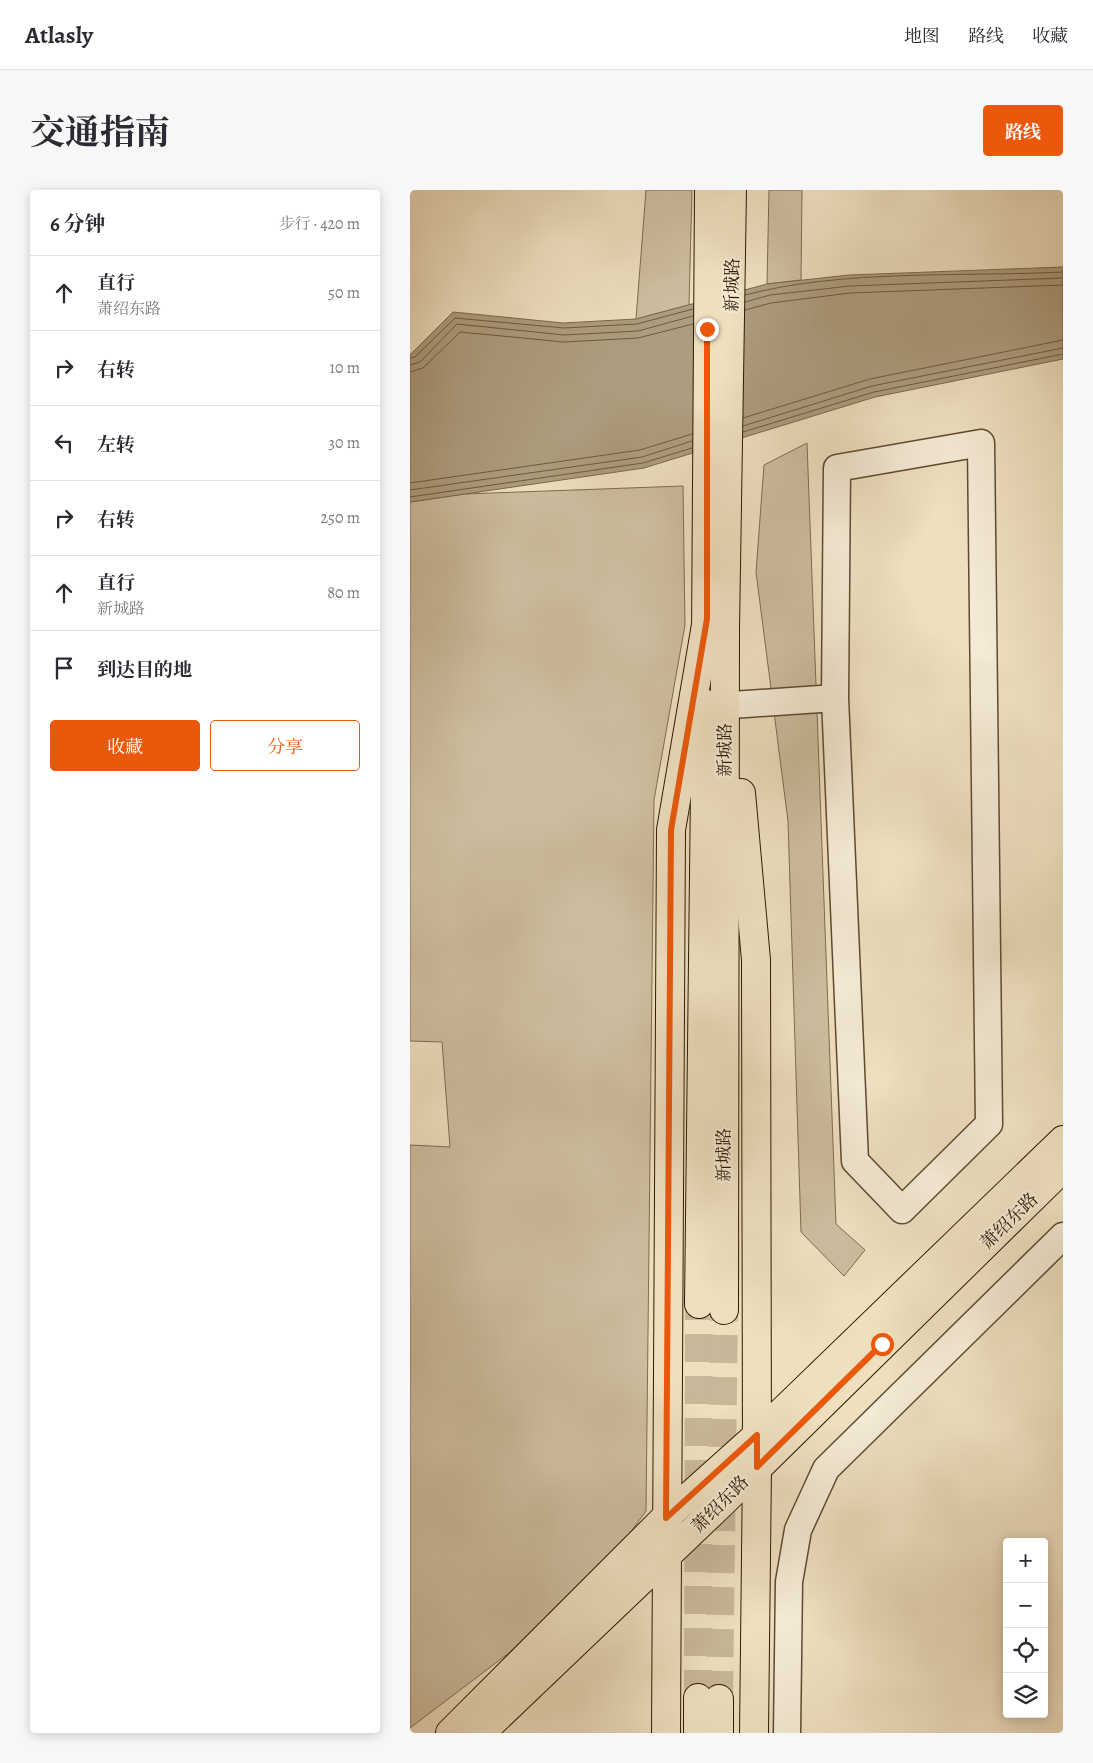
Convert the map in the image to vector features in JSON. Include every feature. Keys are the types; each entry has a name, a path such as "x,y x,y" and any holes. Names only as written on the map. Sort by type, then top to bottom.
{"main road":[{"name":"新城路","path":"709,190 720,266"},
{"name":"新城路","path":"711,1307 720,266 732,190"},
{"path":"716,624 732,705 756,960 757,1467 754,1733"},
{"path":"666,1733 665,1557 671,830 716,624"},
{"path":"450,1733 666,1518 757,1435 1063,1140"},
{"name":"萧绍东路","path":"481,1733 665,1557 1063,1168"},
{"path":"698,1733 709,1698 719,1733"}],"street":[{"path":"981,443 989,1124 902,1210 855,1161 836,698 837,468 981,443"},
{"path":"732,705 836,698"},
{"path":"787,1733 789,1582 798,1530 826,1469 1063,1236"}],"shaded area":[{"path":"646,190 692,190 689,305 636,319"},
{"path":"769,190 802,190 801,280 767,284"},
{"path":"807,443 836,1224 865,1250 844,1276 801,1232 788,821 756,572 764,465"},
{"path":"683,486 685,625 654,800 646,1511 584,1596 410,1728 410,1145 450,1147 442,1042 410,1041 410,502 465,494"}],"water":[{"path":"1063,267 1063,359 875,397 644,468 410,502 410,355 453,312 563,323 636,319 767,284 849,275"}],"tunnel":[{"path":"698,1698 699,1304"},
{"path":"719,1699 724,1310"}],"route":[{"path":"707,329 707,619 671,830 666,1518 757,1435 757,1467 882,1344"}]}
